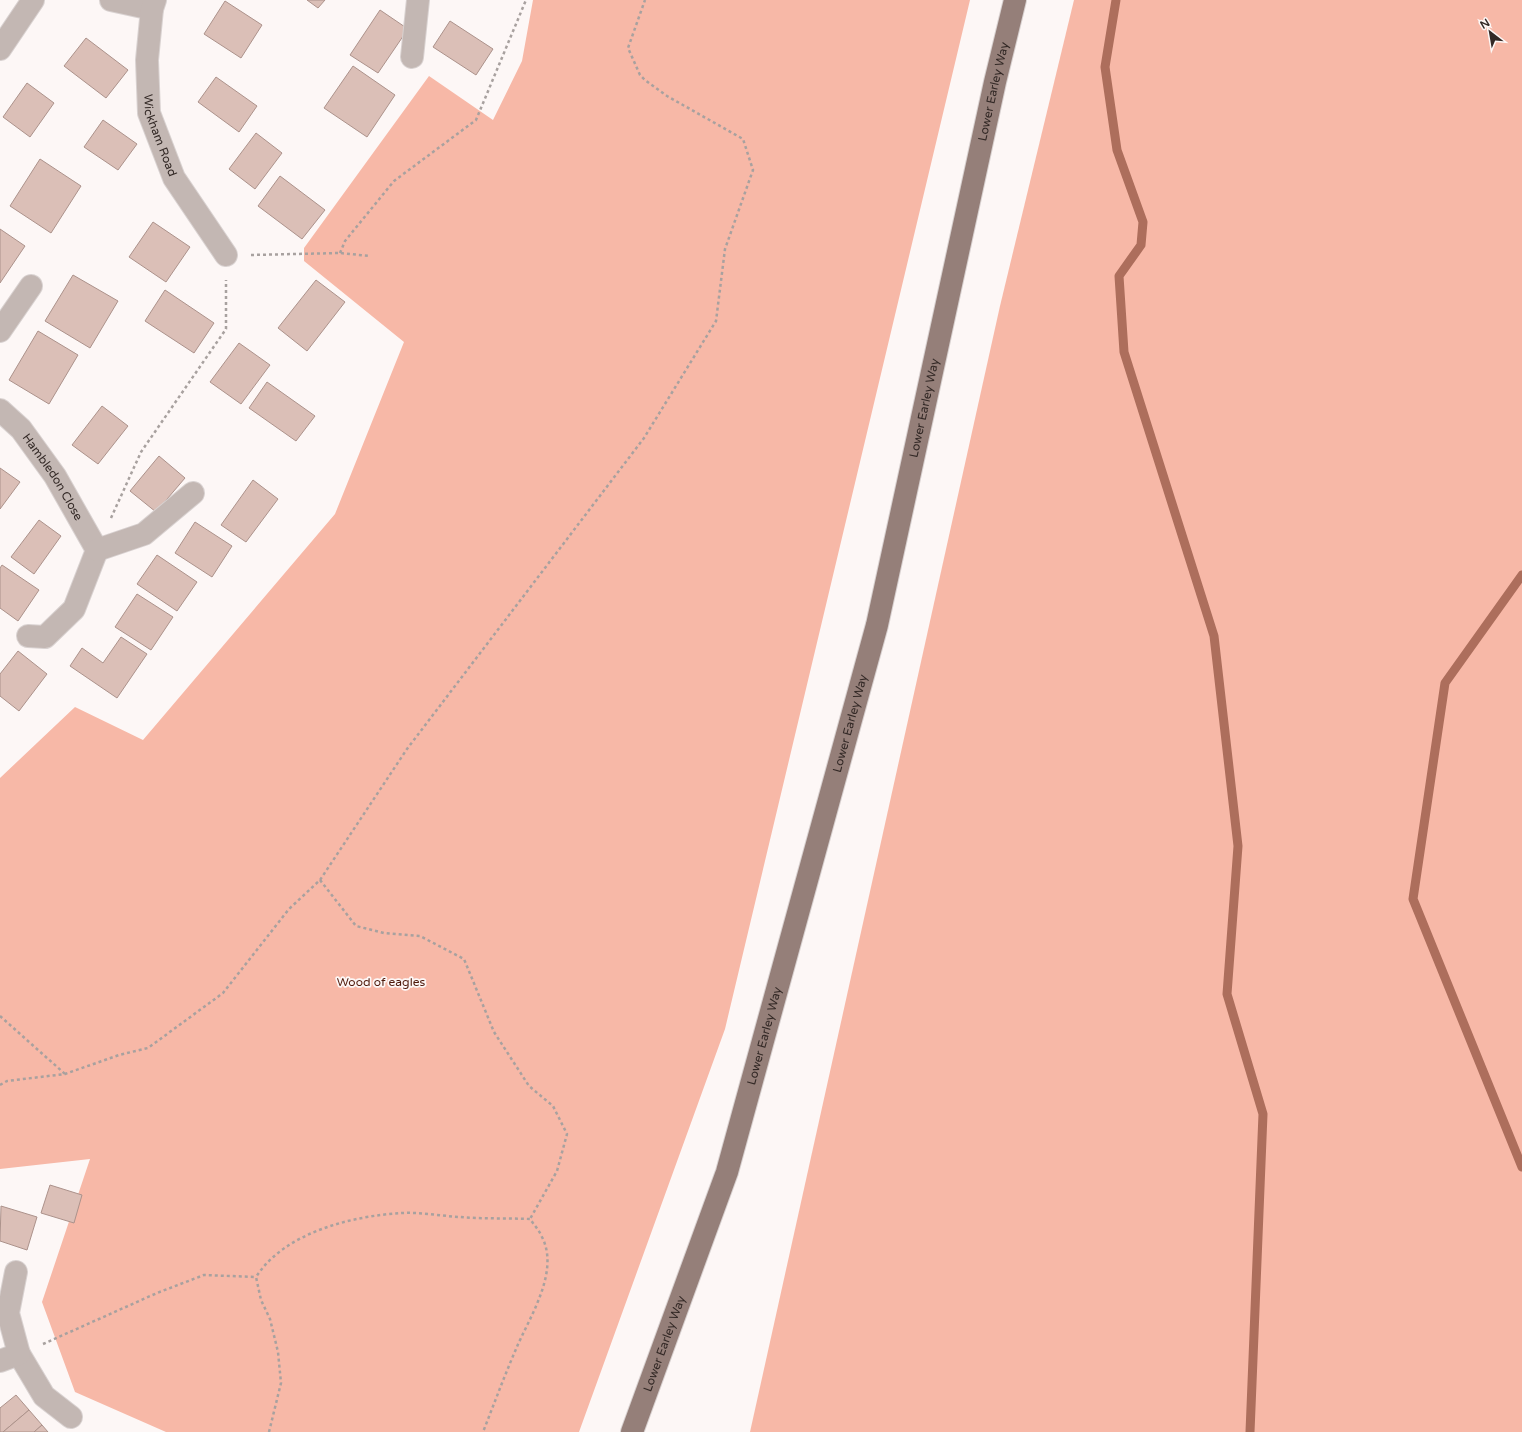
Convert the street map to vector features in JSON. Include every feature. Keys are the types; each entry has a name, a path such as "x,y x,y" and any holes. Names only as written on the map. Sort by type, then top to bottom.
{"main road":[{"name":"Lower Earley Way","path":"632,1432 727,1172 877,625 995,82 1015,0"}],"street":[{"path":"0,49 33,0"},
{"path":"110,0 153,4"},
{"path":"412,58 418,0"},
{"name":"Wickham Road","path":"153,4 147,60 149,113 174,178 226,255"},
{"path":"0,331 31,286"},
{"name":"Hambledon Close","path":"0,410 21,429 55,476 97,550"},
{"path":"28,636 45,637 74,610 97,550 144,534 193,493"},
{"path":"16,1272 8,1313 9,1357 44,1396 71,1417"}],"path":[{"path":"340,253 345,242 394,181 476,120 526,0"},
{"path":"0,1085 7,1081 65,1074 119,1055 148,1048 223,993 289,909 320,880 407,750 644,438 716,321 725,249 753,170 743,139 667,96 652,86 640,75 628,48 645,0"},
{"path":"97,550 141,452 226,329 226,255 340,253 370,256"},
{"path":"320,880 356,926 384,933 420,936 464,958 494,1032 529,1086 553,1106 567,1134 557,1170 530,1219"},
{"path":"0,1016 65,1074"},
{"path":"269,1432 281,1383 278,1352 270,1319 261,1300 256,1277 265,1262 290,1244 313,1232 344,1222 403,1213 530,1219"},
{"path":"483,1432 516,1349 539,1302 545,1278 547,1256 543,1237 530,1219"},
{"path":"9,1357 73,1332 157,1293 204,1275 256,1277"}],"green space":[{"name":"Wood of eagles","path":"533,0 970,0 725,1029 579,1432 166,1432 75,1392 42,1302 90,1159 0,1169 0,778 75,707 143,740 335,514 404,342 304,261 304,248 429,76 493,120 522,61"},
{"path":"1074,0 1522,0 1522,1432 750,1432 1000,306"}],"building":[{"path":"307,0 325,0 318,8"},
{"path":"225,1 262,25 241,58 204,34"},
{"path":"380,10 408,29 378,73 350,55"},
{"path":"450,21 493,49 476,75 433,47"},
{"path":"86,38 128,70 106,98 64,66"},
{"path":"353,66 395,95 367,137 324,108"},
{"path":"216,77 257,106 239,132 198,102"},
{"path":"27,83 54,103 30,137 3,117"},
{"path":"103,120 137,144 118,170 84,147"},
{"path":"256,133 282,153 255,189 229,169"},
{"path":"40,159 81,186 51,233 10,206"},
{"path":"280,176 325,210 302,239 258,206"},
{"path":"153,222 190,247 166,282 129,257"},
{"path":"0,229 25,246 0,283"},
{"path":"73,275 118,301 90,348 45,321"},
{"path":"316,280 345,302 307,351 278,328"},
{"path":"165,290 214,323 194,353 145,321"},
{"path":"38,331 78,355 49,404 9,380"},
{"path":"239,343 270,365 241,404 210,382"},
{"path":"267,382 315,416 296,441 249,408"},
{"path":"102,406 128,426 98,464 72,445"},
{"path":"159,456 185,478 156,512 130,491"},
{"path":"0,468 20,482 0,509"},
{"path":"253,480 278,499 246,542 221,525"},
{"path":"39,520 61,536 34,574 11,557"},
{"path":"195,522 232,546 212,577 175,553"},
{"path":"157,555 197,582 177,611 137,584"},
{"path":"2,565 39,590 18,621 0,608 0,568"},
{"path":"137,594 173,617 151,650 115,627"},
{"path":"121,637 147,654 117,698 70,666 82,648 103,663"},
{"path":"18,651 47,674 19,711 0,696 0,674"},
{"path":"50,1185 82,1195 74,1223 41,1213"},
{"path":"1,1206 37,1217 27,1250 0,1241"},
{"path":"16,1395 29,1410 3,1432 0,1432 0,1408"},
{"path":"29,1410 42,1425 34,1432 3,1432"},
{"path":"42,1425 48,1432 34,1432"}],"waterway":[{"path":"1116,0 1105,67 1117,150 1143,222 1141,245 1119,276 1124,352 1214,636 1238,846 1227,994 1263,1114 1250,1432"},
{"path":"1522,575 1445,683 1413,899 1522,1167"}]}
